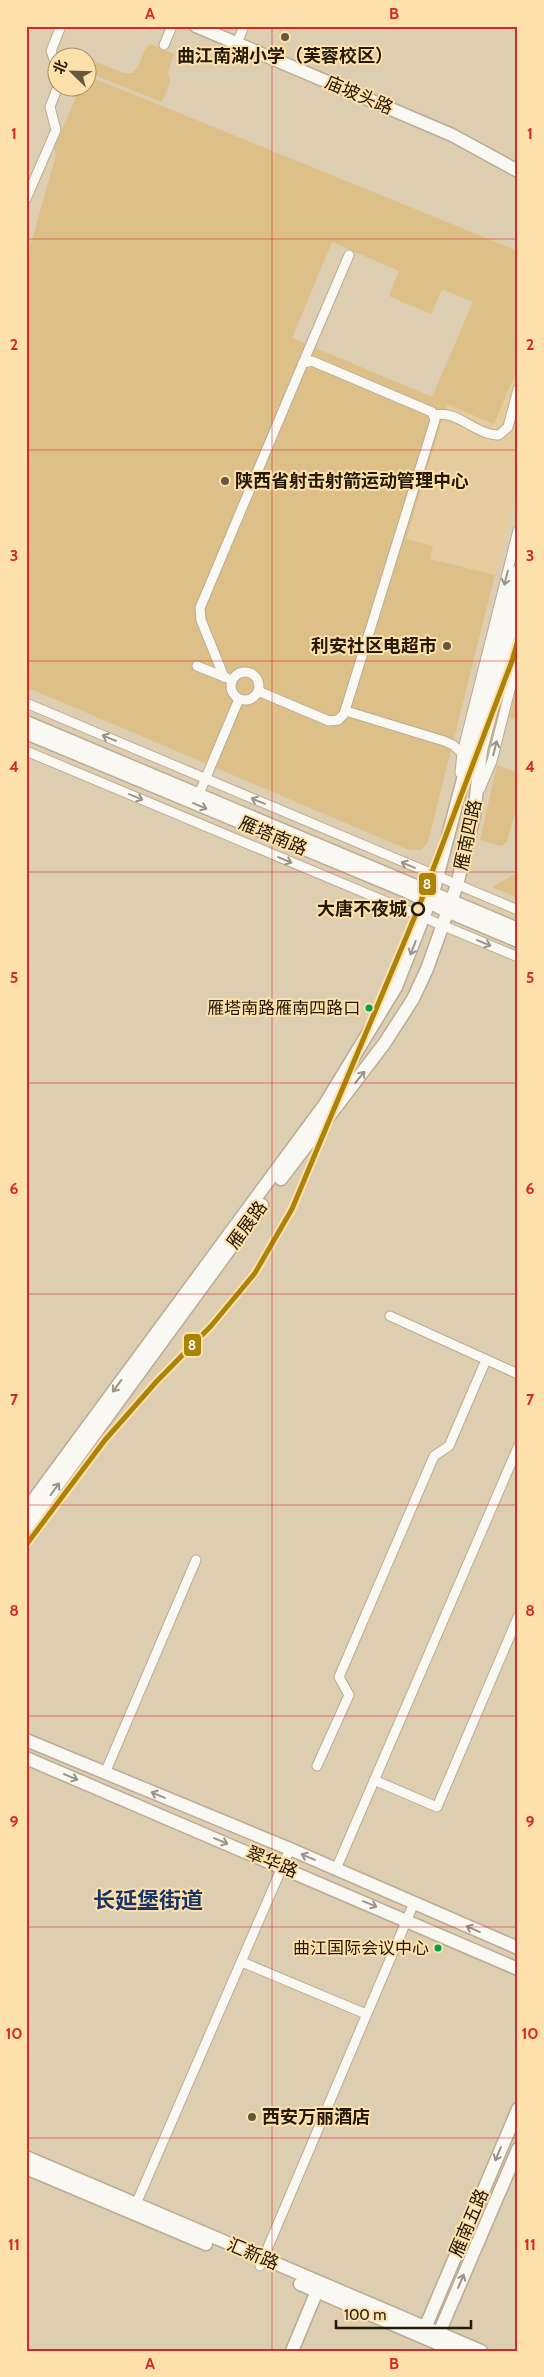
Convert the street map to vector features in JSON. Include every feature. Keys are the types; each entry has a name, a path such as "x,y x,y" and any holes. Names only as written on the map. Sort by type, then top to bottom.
{"main road":[{"name":"庙坡头路","path":"196,26 452,135 518,170"},
{"name":"雁南四路","path":"432,897 459,788 472,751 518,571"},
{"name":"雁南四路","path":"451,907 478,794 481,750 518,611"},
{"name":"雁塔南路","path":"26,722 199,794 432,897 518,941"},
{"name":"雁塔南路","path":"26,733 432,897"},
{"name":"雁展路","path":"26,1510 347,1072 396,987 432,897"},
{"name":"雁塔南路","path":"451,907 518,929"},
{"name":"雁展路","path":"26,1528 256,1213 389,1037 413,999 451,907"},
{"name":"翠华路","path":"26,1740 290,1849 518,1948"},
{"name":"翠华路","path":"26,1758 518,1969"},
{"name":"雁南五路","path":"423,2332 518,2109"},
{"name":"雁南五路","path":"437,2337 518,2148"},
{"name":"汇新路","path":"26,2157 423,2332"},
{"name":"汇新路","path":"26,2168 261,2262 317,2291 423,2332 480,2351"},
{"path":"292,2351 317,2291"},
{"name":"汇新路","path":"437,2337 455,2351"}],"street":[{"path":"52,48 61,26"},
{"path":"164,45 172,26"},
{"path":"236,43 244,26"},
{"path":"26,200 56,130 50,107 53,98"},
{"path":"198,666 228,678 240,673 250,673 258,680 258,691 250,699 239,698 232,691 228,678 201,620 200,608 349,255"},
{"path":"304,363 310,360 432,412 435,415 444,414 490,434 499,434 508,427 518,389"},
{"path":"258,691 329,721 338,720 346,711 435,415"},
{"path":"459,788 462,753 518,530"},
{"path":"478,794 492,761 518,658"},
{"path":"199,794 239,698"},
{"path":"26,703 518,910"},
{"path":"346,711 444,741 453,745 462,753"},
{"path":"26,751 518,957"},
{"path":"390,1316 518,1374"},
{"path":"317,1766 349,1695 339,1677 434,1456 449,1446 486,1360"},
{"path":"336,1869 518,1447"},
{"path":"105,1772 196,1560"},
{"path":"374,1780 437,1807 518,1616"},
{"path":"136,2204 290,1849"},
{"path":"261,2262 414,1903"},
{"path":"242,1962 366,2014"}],"shaded area":[{"name":"曲江南湖小学（芙蓉校区）","path":"285,26 294,26 284,51 276,47"},
{"path":"150,44 174,54 168,72 170,83 162,102 98,76 98,62 123,73 132,73 138,66"},
{"name":"陕西省射击射箭运动管理中心","path":"98,80 518,251 518,367 494,424 447,404 406,539 433,546 430,559 495,575 428,842 421,850 409,850 26,687 26,261 56,155 54,148 76,98 98,98","holes":["332,242 399,271 389,296 431,314 442,289 473,302 432,397 292,338"]},
{"path":"518,367 518,483 495,575 430,558 406,539 447,404 517,372"},
{"path":"518,682 518,711 516,720 509,717"},
{"path":"497,765 518,773 518,800 507,842 501,846 480,840"},
{"path":"517,873 518,898 492,887"}],"transit line":[{"name":"8","path":"26,1545 105,1440 157,1381 211,1326 255,1273 292,1209 418,909 512,661 518,640"}],"place":[{"name":"曲江南湖小学（芙蓉校区）","path":"285,37"},
{"name":"陕西省射击射箭运动管理中心","path":"225,481"},
{"name":"利安社区电超市","path":"447,646"},
{"name":"大唐不夜城","path":"418,909"},
{"name":"雁塔南路雁南四路口","path":"369,1008"},
{"name":"曲江国际会议中心","path":"438,1948"},
{"name":"西安万丽酒店","path":"252,2117"}],"district":[{"name":"长延堡街道","path":"148,1900"}]}
